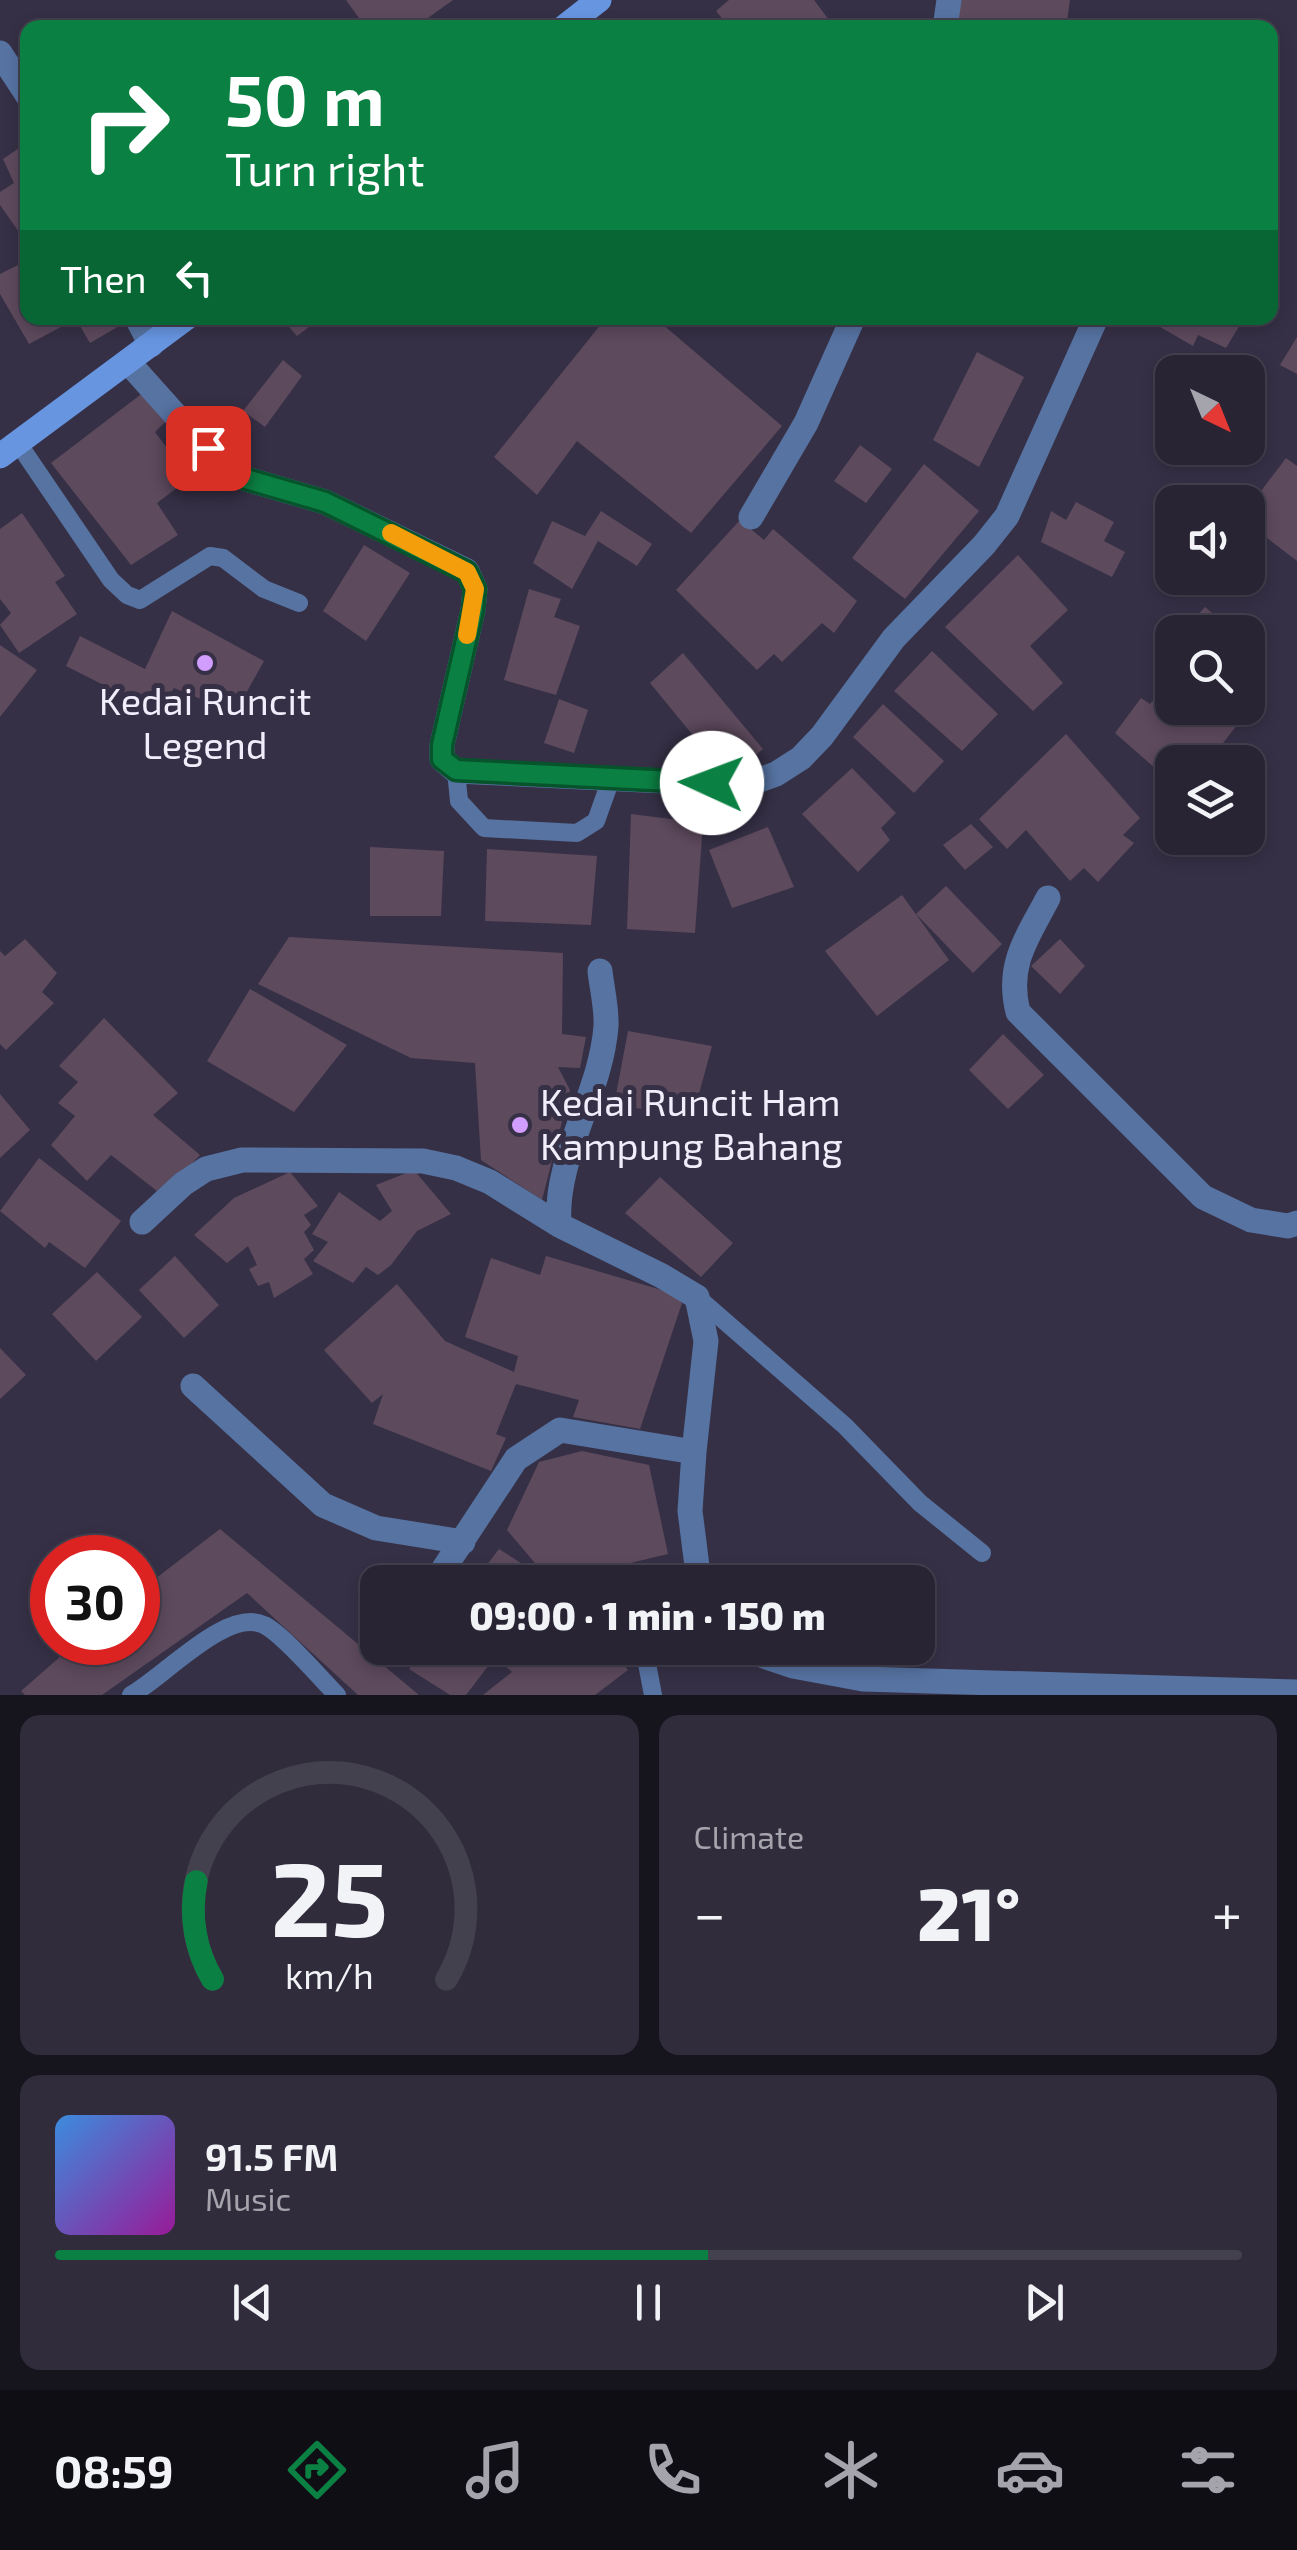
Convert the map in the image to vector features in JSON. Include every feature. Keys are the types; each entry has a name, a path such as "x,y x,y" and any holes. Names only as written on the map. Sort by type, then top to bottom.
{"main road":[{"path":"573,20 599,0"},
{"path":"9,449 177,325"}],"street":[{"path":"0,53 20,84"},
{"path":"141,325 151,345"},
{"path":"751,518 806,423 850,325"},
{"path":"128,362 208,448 246,479 325,502 467,572 475,589 473,610 442,745 442,759 456,770 746,784 776,774 801,758 822,736 894,638 1007,516 1093,325"},
{"path":"1048,898 1016,960 1012,988 1018,1012 1203,1197 1250,1220 1288,1226 1297,1222"},
{"path":"560,1225 557,1194 597,1076 606,1025 600,972"},
{"path":"142,1222 206,1169 242,1160 423,1161 456,1168 490,1182 560,1225 696,1297 706,1341 690,1511 696,1565"},
{"path":"193,1386 324,1505 376,1528 463,1542"},
{"path":"447,1565 516,1460 560,1430 694,1452"},
{"path":"790,1665 863,1679 1282,1693"}],"lane":[{"path":"9,449 128,595 140,600 210,556 223,558 264,588 299,603"},
{"path":"456,770 458,801 484,828 577,833 596,821 610,779"},
{"path":"696,1297 845,1426 920,1502 982,1553"},
{"path":"131,1695 224,1627 244,1620 265,1625 338,1695"},
{"path":"648,1665 654,1695"}],"building":[{"path":"346,0 453,0 425,20 360,20"},
{"path":"729,0 814,0 829,20 723,20 716,11"},
{"path":"959,0 1070,0 1067,20 955,20"},
{"path":"20,147 19,232 0,205 0,192 14,183 3,159"},
{"path":"20,264 20,325 65,325 29,344 0,294 0,274"},
{"path":"80,325 121,325 90,343"},
{"path":"287,325 312,325 297,336"},
{"path":"600,325 663,325 782,426 691,533 577,441 537,495 494,457"},
{"path":"1157,325 1240,325 1226,348 1198,335 1193,346"},
{"path":"1297,337 1297,374 1280,365"},
{"path":"977,352 1024,377 979,467 933,440"},
{"path":"283,360 302,376 265,427 243,411"},
{"path":"144,392 167,420 155,432 179,464 174,472 182,484 157,503 178,535 131,565 51,463"},
{"path":"860,445 892,469 866,503 834,481"},
{"path":"1286,458 1297,466 1297,561 1265,536 1265,486"},
{"path":"924,464 979,511 905,599 852,558"},
{"path":"1076,502 1114,522 1104,541 1125,552 1112,577 1041,542 1051,511 1066,520"},
{"path":"601,511 652,544 637,566 598,541 572,589 533,563 552,521 585,536"},
{"path":"22,513 65,576 55,582 77,614 19,653 0,625 11,613 0,599 0,529"},
{"path":"740,520 764,540 773,529 857,601 834,633 822,623 782,662 774,654 757,670 676,590"},
{"path":"364,545 410,573 366,641 323,611"},
{"path":"1018,555 1068,610 1030,646 1063,683 1033,711 945,627"},
{"path":"529,589 561,599 554,617 580,626 556,695 504,680"},
{"path":"1205,607 1214,615 1198,615"},
{"name":"Kedai Runcit Legend","path":"172,611 264,661 235,713 174,688 157,712 66,666 80,636 145,669"},
{"path":"0,645 37,670 0,717"},
{"path":"932,651 998,714 962,751 894,691"},
{"path":"683,653 763,749 728,778 650,683"},
{"path":"1141,698 1150,704 1155,699 1155,725 1237,725 1221,745 1155,745 1155,768 1115,733"},
{"path":"559,699 588,710 574,753 544,743"},
{"path":"883,704 944,761 914,793 853,737"},
{"path":"1066,734 1140,818 1123,835 1134,843 1098,882 1084,868 1070,881 1026,830 1007,849 979,819"},
{"path":"852,768 896,813 881,828 890,840 858,872 802,814"},
{"path":"631,814 703,823 695,933 627,929"},
{"path":"971,824 993,847 965,870 943,845"},
{"path":"768,827 794,887 732,908 709,850"},
{"path":"370,847 444,851 441,916 370,916"},
{"path":"487,849 597,856 591,925 485,921"},
{"path":"946,886 1002,944 973,973 916,914"},
{"path":"902,895 949,960 877,1016 825,951"},
{"path":"289,937 563,953 562,1034 586,1037 580,1068 558,1067 570,1090 542,1200 481,1160 475,1063 411,1058 258,984"},
{"path":"25,939 57,973 42,992 54,1003 6,1050 0,1044 0,951 5,956"},
{"path":"1060,939 1085,966 1060,994 1031,966"},
{"path":"250,989 347,1045 294,1112 207,1061"},
{"path":"104,1018 178,1093 153,1115 200,1155 162,1195 111,1155 87,1181 51,1145 75,1116 58,1103 78,1082 59,1066"},
{"path":"628,1031 712,1046 693,1116 614,1105"},
{"path":"1003,1034 1044,1075 1008,1109 969,1070"},
{"path":"0,1094 30,1130 0,1158"},
{"path":"39,1158 121,1221 85,1268 49,1242 45,1248 0,1211"},
{"path":"414,1170 451,1214 417,1231 391,1265 378,1275 366,1267 353,1283 313,1261 328,1242 312,1234 339,1192 380,1221 392,1211 376,1185"},
{"path":"290,1172 318,1206 304,1215 311,1225 304,1232 314,1250 304,1259 313,1274 274,1298 269,1282 258,1286 249,1269 257,1265 248,1246 227,1263 194,1235 234,1198"},
{"path":"660,1177 733,1243 701,1277 625,1213"},
{"path":"175,1256 219,1305 184,1338 139,1290"},
{"path":"546,1256 672,1293 682,1303 640,1429 573,1417 579,1400 516,1384 496,1434 506,1438 491,1471 373,1424 383,1394 372,1403 324,1350 397,1284 445,1341 514,1372 518,1356 465,1337 491,1258 540,1275"},
{"path":"97,1272 142,1317 96,1361 52,1314"},
{"path":"0,1348 26,1375 0,1399"},
{"path":"582,1451 649,1465 668,1554 622,1565 537,1565 507,1530 539,1462"},
{"path":"220,1529 360,1646 360,1665 383,1665 419,1695 358,1695 247,1593 160,1654 160,1575"},
{"path":"499,1549 524,1565 487,1565"},
{"path":"51,1665 145,1665 102,1695 25,1695 21,1691"},
{"path":"412,1665 489,1665 466,1695 450,1695 409,1669"},
{"path":"504,1665 624,1665 628,1670 595,1695 483,1695 512,1672"}],"slow traffic":[{"path":"391,533 467,572 475,589 467,635"}],"place":[{"name":"Kedai Runcit Legend","path":"205,663"},
{"name":"Kedai Runcit Ham Kampung Bahang","path":"520,1125"}],"route":[{"path":"208,448 246,479 325,502 467,572 475,589 473,610 442,745 442,759 456,770 712,783"}]}
